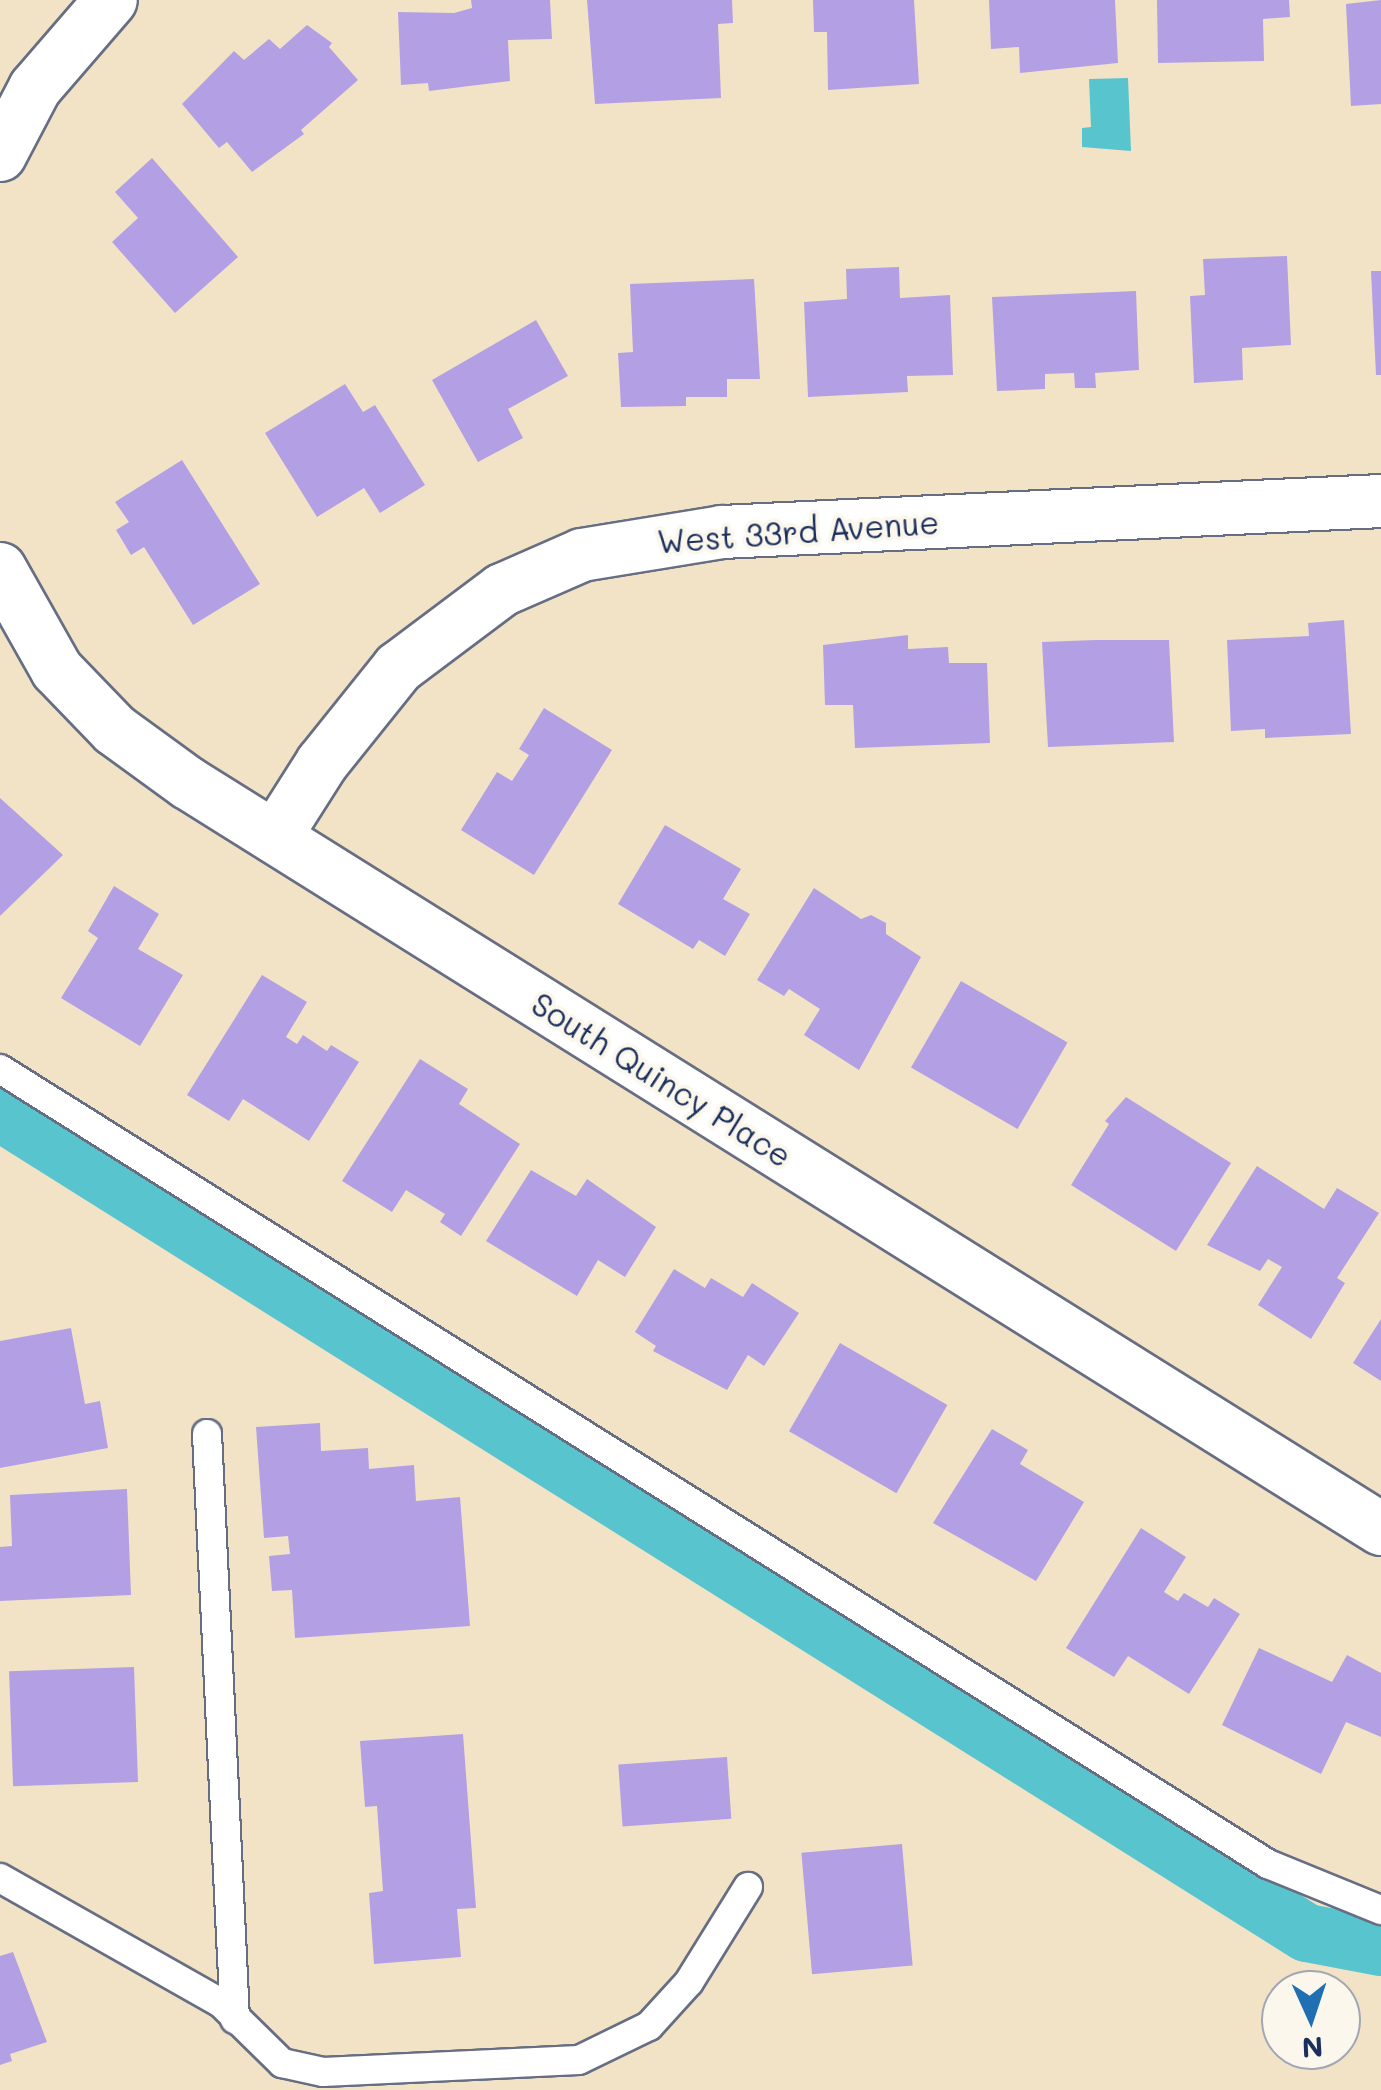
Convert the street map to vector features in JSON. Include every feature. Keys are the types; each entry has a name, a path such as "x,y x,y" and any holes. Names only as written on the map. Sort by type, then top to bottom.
{"street":[{"path":"0,154 35,88 111,0"},
{"name":"West 33rd Avenue","path":"275,837 322,763 398,668 502,590 582,555 722,532 1381,501"},
{"name":"South Quincy Place","path":"0,569 58,670 116,730 275,837 1381,1528"}],"lane":[{"path":"0,1070 1268,1864 1381,1910"},
{"path":"206,1434 235,2018"},
{"path":"0,1878 221,2003 282,2064 323,2072 579,2060 649,2026 689,1982 748,1887"}],"water":[{"path":"1128,78 1131,151 1082,147 1082,128 1091,127 1089,79"}],"building":[{"path":"471,0 550,0 552,39 508,40 510,81 429,91 428,83 401,85 398,12 454,13 472,8"},
{"path":"587,0 732,0 733,23 718,24 721,98 595,104"},
{"path":"813,0 914,0 919,84 828,90 827,32 814,32"},
{"path":"989,0 1115,0 1118,63 1020,73 1019,47 991,49"},
{"path":"1157,0 1289,0 1290,17 1263,19 1264,61 1158,63"},
{"path":"1381,0 1381,104 1351,106 1346,4"},
{"path":"307,25 332,43 329,47 358,80 301,130 304,134 252,172 227,142 219,148 182,104 234,51 244,60 269,39 280,49"},
{"path":"152,158 238,257 175,313 112,242 138,218 115,192"},
{"path":"1287,256 1291,345 1242,348 1243,380 1194,383 1190,296 1205,295 1203,259"},
{"path":"899,267 900,298 950,295 953,375 907,376 908,392 808,397 804,302 847,299 846,269"},
{"path":"1371,271 1381,271 1381,375 1376,375"},
{"path":"754,279 760,379 727,379 727,397 686,397 686,406 621,407 618,353 633,352 630,284"},
{"path":"1136,291 1139,370 1095,373 1096,388 1075,388 1074,373 1045,374 1045,389 997,391 992,297"},
{"path":"536,320 568,376 508,409 523,438 478,462 432,380"},
{"path":"345,384 363,412 375,405 425,485 380,513 364,488 317,517 265,433"},
{"path":"182,460 260,584 193,625 144,547 131,555 116,530 129,522 115,502"},
{"path":"1344,620 1351,734 1265,738 1265,729 1231,731 1227,640 1309,636 1308,623"},
{"path":"908,635 908,649 948,647 949,663 987,663 990,743 855,748 853,705 825,705 823,645"},
{"path":"1169,640 1174,742 1048,747 1042,642"},
{"path":"544,708 612,750 534,875 461,830 497,772 512,781 529,755 519,749"},
{"path":"0,798 63,855 0,916"},
{"path":"665,825 741,869 723,899 750,914 725,956 699,940 693,949 618,904"},
{"path":"114,886 159,914 138,949 183,975 140,1046 61,998 98,938 88,931"},
{"path":"814,888 861,919 871,915 886,923 886,934 921,957 859,1070 804,1035 820,1009 789,989 784,996 757,980"},
{"path":"262,975 307,1002 286,1037 297,1044 303,1035 327,1051 331,1045 359,1062 309,1141 243,1099 229,1121 187,1095"},
{"path":"961,981 1068,1042 1018,1129 911,1068"},
{"path":"420,1059 468,1089 459,1104 520,1144 461,1236 440,1222 445,1214 406,1190 392,1212 342,1181"},
{"path":"1126,1097 1231,1163 1176,1251 1071,1185 1109,1124 1105,1121"},
{"path":"1257,1166 1324,1209 1337,1188 1379,1213 1337,1278 1345,1283 1311,1339 1258,1305 1282,1267 1268,1259 1260,1271 1207,1245"},
{"path":"531,1170 576,1196 587,1179 656,1227 625,1277 598,1260 577,1296 486,1241"},
{"path":"674,1269 705,1288 711,1278 743,1297 752,1283 799,1313 764,1366 748,1355 727,1390 653,1351 656,1346 635,1332"},
{"path":"1381,1319 1381,1381 1353,1363"},
{"path":"71,1328 85,1404 100,1401 108,1448 0,1468 0,1341"},
{"path":"840,1343 947,1405 896,1493 789,1431"},
{"path":"320,1423 321,1451 368,1448 369,1469 414,1465 416,1501 460,1497 470,1626 295,1638 292,1590 272,1591 269,1556 290,1554 288,1536 264,1538 256,1427"},
{"path":"992,1429 1028,1450 1020,1464 1084,1502 1036,1581 933,1523"},
{"path":"127,1489 131,1595 0,1601 0,1547 12,1546 10,1495"},
{"path":"1141,1528 1186,1557 1164,1592 1178,1601 1184,1593 1208,1607 1214,1598 1240,1614 1189,1694 1128,1656 1114,1677 1066,1648"},
{"path":"1259,1648 1332,1682 1347,1655 1381,1673 1381,1737 1346,1722 1321,1774 1222,1725"},
{"path":"134,1667 138,1782 13,1786 9,1671"},
{"path":"463,1734 476,1908 457,1909 461,1957 374,1964 369,1893 383,1891 377,1806 365,1807 360,1741"},
{"path":"727,1757 731,1819 623,1826 618,1765"},
{"path":"902,1844 913,1966 812,1974 801,1853"},
{"path":"13,1952 47,2042 10,2054 12,2061 0,2065 0,1956"}],"waterway":[{"path":"0,1112 1307,1933 1381,1947"}]}
